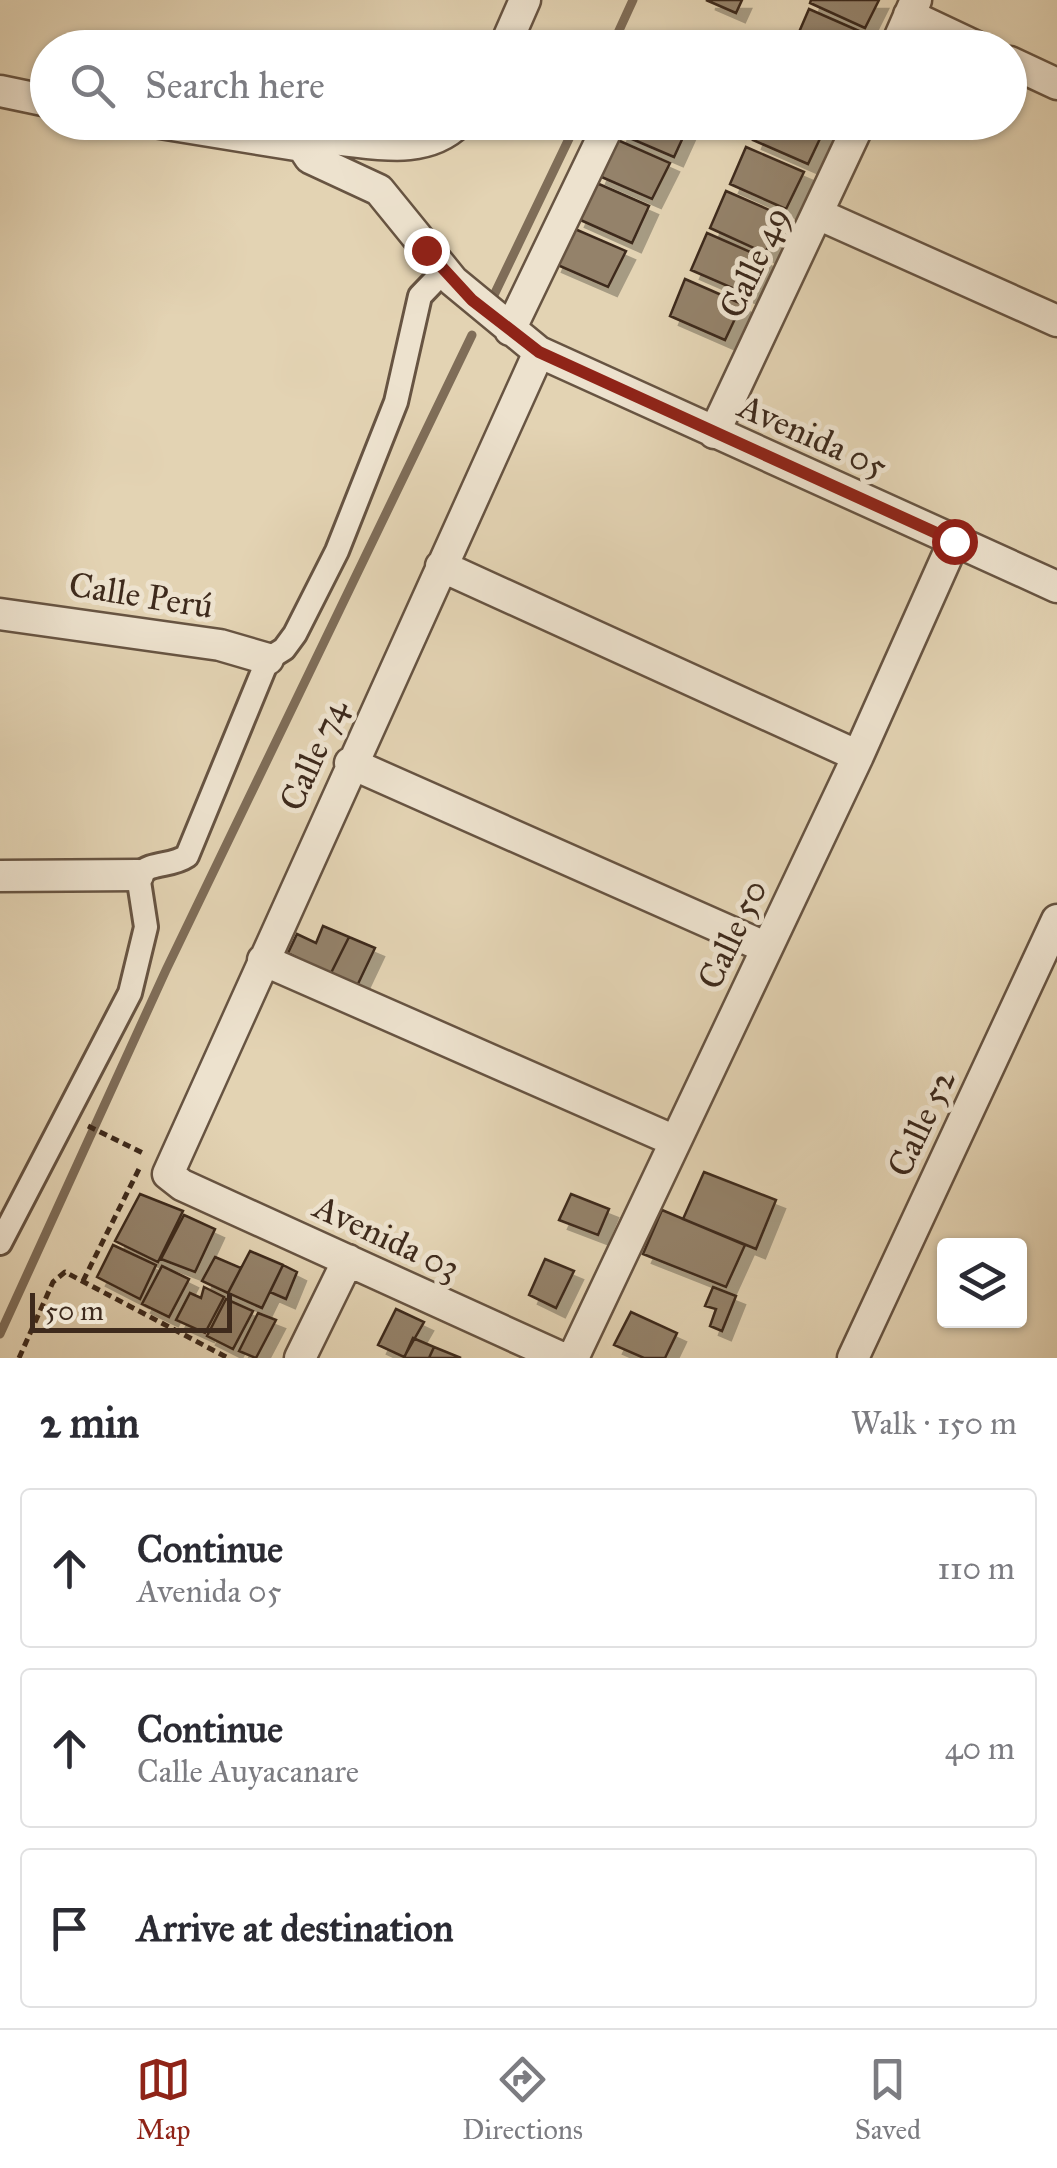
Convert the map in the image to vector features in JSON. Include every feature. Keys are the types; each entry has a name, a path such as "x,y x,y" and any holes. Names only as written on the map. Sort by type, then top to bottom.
{"street":[{"path":"512,30 526,0"},
{"path":"913,8 949,30"},
{"path":"1027,70 1057,84"},
{"path":"0,91 30,97"},
{"path":"265,140 302,146 314,140"},
{"path":"326,140 398,147 430,140"},
{"path":"510,330 601,140"},
{"name":"Calle 49","path":"714,433 852,140"},
{"name":"Avenida 05","path":"302,146 310,158 379,190 444,271 539,352 1057,587"},
{"path":"818,214 1057,320"},
{"path":"0,876 138,875 146,866 178,862 187,856 268,659 284,649 295,634 337,550 392,415 420,296 444,271"},
{"name":"Calle 74","path":"165,1172 539,352"},
{"name":"Calle 50","path":"574,1358 858,756 954,541"},
{"path":"441,566 858,756"},
{"name":"Calle Perú","path":"0,614 220,645 268,659"},
{"path":"350,763 767,948"},
{"path":"0,1243 130,992 146,927 138,875"},
{"name":"Calle 52","path":"853,1358 1057,920"},
{"path":"262,960 675,1141"},
{"name":"Avenida 03","path":"165,1172 562,1358"},
{"path":"300,1358 348,1260"}],"path":[{"path":"78,1122 119,1139 165,1172 83,1282"},
{"path":"19,1358 58,1275 65,1272 228,1358"}],"building":[{"path":"706,0 742,0 736,13"},
{"path":"879,0 865,28 810,3"},
{"path":"809,9 857,30 800,30"},
{"path":"612,140 670,163 652,199 597,175"},
{"path":"634,140 682,140 674,157"},
{"path":"753,140 819,140 808,164"},
{"path":"746,147 804,172 786,209 730,184"},
{"path":"592,181 649,206 632,243 576,218"},
{"path":"726,191 783,216 765,253 710,228"},
{"path":"568,226 626,251 608,287 553,263"},
{"path":"707,233 764,258 746,294 691,270"},
{"path":"685,279 742,304 725,340 670,316"},
{"path":"323,926 349,937 330,975 288,953 297,934 316,943"},
{"path":"349,937 375,948 357,986 330,975"},
{"path":"704,1172 776,1200 756,1249 683,1219"},
{"path":"140,1194 183,1211 158,1262 115,1241"},
{"path":"571,1194 609,1209 598,1235 559,1220"},
{"path":"662,1210 745,1245 726,1287 643,1254"},
{"path":"184,1215 215,1229 195,1272 161,1259"},
{"path":"113,1245 156,1265 140,1299 97,1277"},
{"path":"250,1251 283,1265 262,1308 228,1293"},
{"path":"215,1257 241,1268 228,1293 202,1281"},
{"path":"545,1259 574,1271 556,1308 529,1295"},
{"path":"283,1265 297,1272 286,1299 270,1292"},
{"path":"162,1266 189,1279 169,1317 142,1304"},
{"path":"204,1287 224,1297 205,1333 176,1320 190,1293 201,1298"},
{"path":"713,1287 736,1296 722,1331 710,1326 716,1309 705,1306"},
{"path":"226,1299 253,1311 233,1349 207,1336"},
{"path":"396,1309 424,1322 404,1357 378,1345"},
{"path":"631,1312 677,1333 665,1358 644,1358 614,1345"},
{"path":"258,1313 276,1320 256,1358 239,1351"},
{"path":"413,1338 434,1347 429,1358 404,1358"},
{"path":"434,1347 461,1358 429,1358"}],"waterway":[{"path":"619,30 633,0"},
{"path":"494,295 568,140"},
{"path":"0,1334 166,970 472,335"}],"route":[{"path":"426,250 452,282 539,352 954,541"}]}
